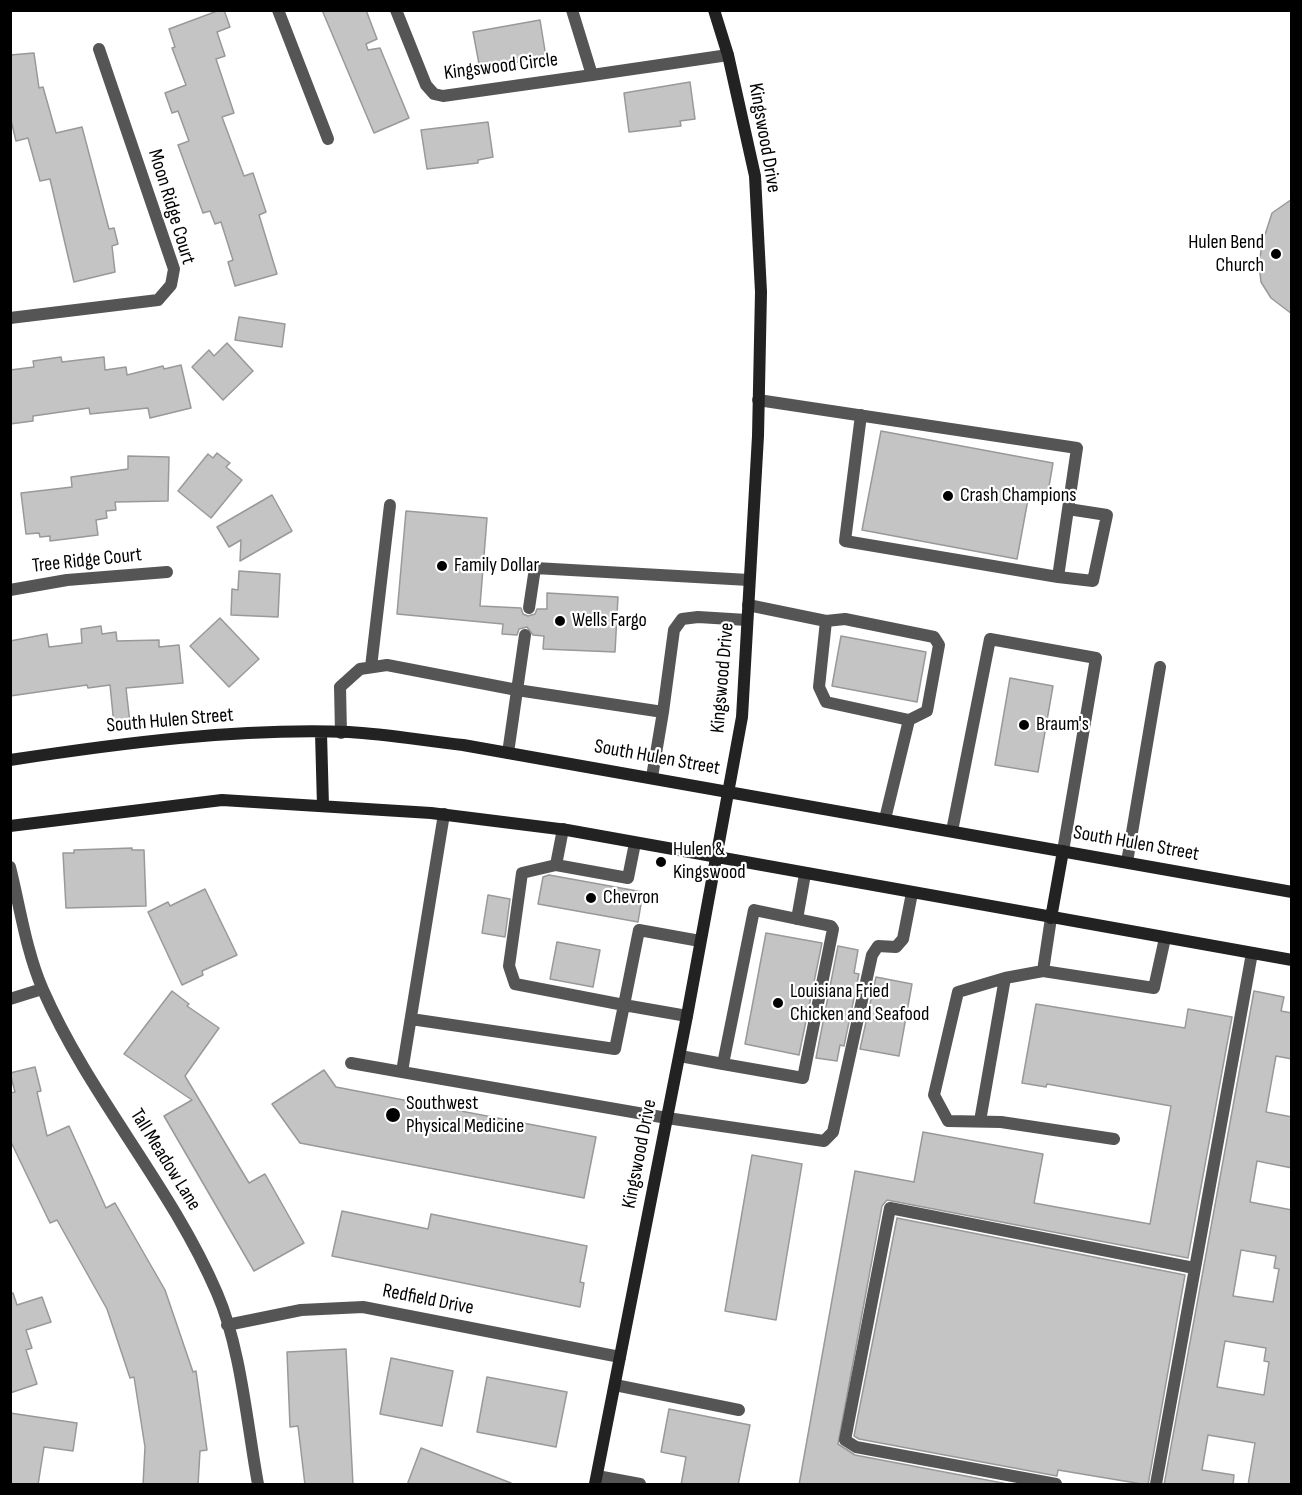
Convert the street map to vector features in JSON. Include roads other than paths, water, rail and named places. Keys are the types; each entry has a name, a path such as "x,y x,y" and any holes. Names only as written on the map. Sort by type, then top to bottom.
{"main road":[{"name":"Kingswood Drive","path":"596,1480 680,1056 742,717 759,400 761,292 755,176 728,55 714,10"},
{"name":"South Hulen Street","path":"10,760 150,741 234,734 341,732 463,745 728,790 1292,892"},
{"path":"321,733 323,806"},
{"path":"10,826 222,801 444,814 562,830 1292,960"},
{"path":"1051,918 1064,851"}],"street":[{"path":"278,10 328,139"},
{"name":"Kingswood Circle","path":"396,10 426,85 434,94 443,96 728,55"},
{"name":"Kingswood Circle","path":"572,10 592,75"},
{"name":"Moon Ridge Court","path":"10,318 159,300 171,285 174,269 99,49"},
{"path":"759,400 1077,448 1058,577"},
{"path":"861,415 845,542 1093,581 1107,515 1068,508"},
{"path":"371,667 390,505"},
{"path":"530,608 535,568 749,580"},
{"name":"Tree Ridge Court","path":"10,590 67,580 167,572"},
{"path":"748,605 826,621 844,619 934,637 939,645 927,711 909,720 826,702 819,687 826,621"},
{"path":"652,777 674,630 682,619 698,617 747,620"},
{"path":"508,753 525,635"},
{"path":"952,831 990,639 1096,657 1064,851"},
{"path":"341,732 340,687 360,669 387,665 517,690 663,712"},
{"path":"1127,862 1160,667"},
{"path":"885,819 909,720"},
{"path":"402,1072 444,814"},
{"path":"556,865 562,830"},
{"path":"635,843 628,878 556,865 522,873 509,966 515,984 687,1016"},
{"name":"Tall Meadow Lane","path":"10,867 30,953 42,989 100,1092 196,1250 218,1295 239,1377 258,1485"},
{"path":"797,919 806,874"},
{"path":"351,1064 667,1118 824,1141 833,1132 872,955 878,946 896,947 903,939 912,893"},
{"path":"680,1056 801,1079 805,1076 833,929 831,926 753,912 723,1064"},
{"path":"1043,971 1051,918"},
{"path":"411,1019 615,1049 639,930 700,941"},
{"path":"1114,1139 1001,1122 948,1121 934,1095 958,992 1005,978 1043,971 1154,988 1165,938"},
{"path":"1156,1485 1252,953"},
{"path":"980,1121 1005,978"},
{"path":"10,999 42,989"},
{"path":"1056,1485 856,1447 845,1440 890,1208 1194,1268"},
{"name":"Redfield Drive","path":"227,1324 301,1310 363,1307 620,1357"},
{"path":"615,1385 739,1410"},
{"path":"596,1480 640,1485"}],"place":[{"name":"Hulen Bend Church","path":"1276,254"},
{"name":"Crash Champions","path":"948,496"},
{"name":"Family Dollar","path":"442,566"},
{"name":"Wells Fargo","path":"560,621"},
{"name":"Braum's","path":"1024,725"},
{"name":"Hulen & Kingswood","path":"661,862"},
{"name":"Chevron","path":"591,898"},
{"name":"Louisiana Fried Chicken and Seafood","path":"778,1003"},
{"name":"Southwest Physical Medicine","path":"393,1115"}]}
